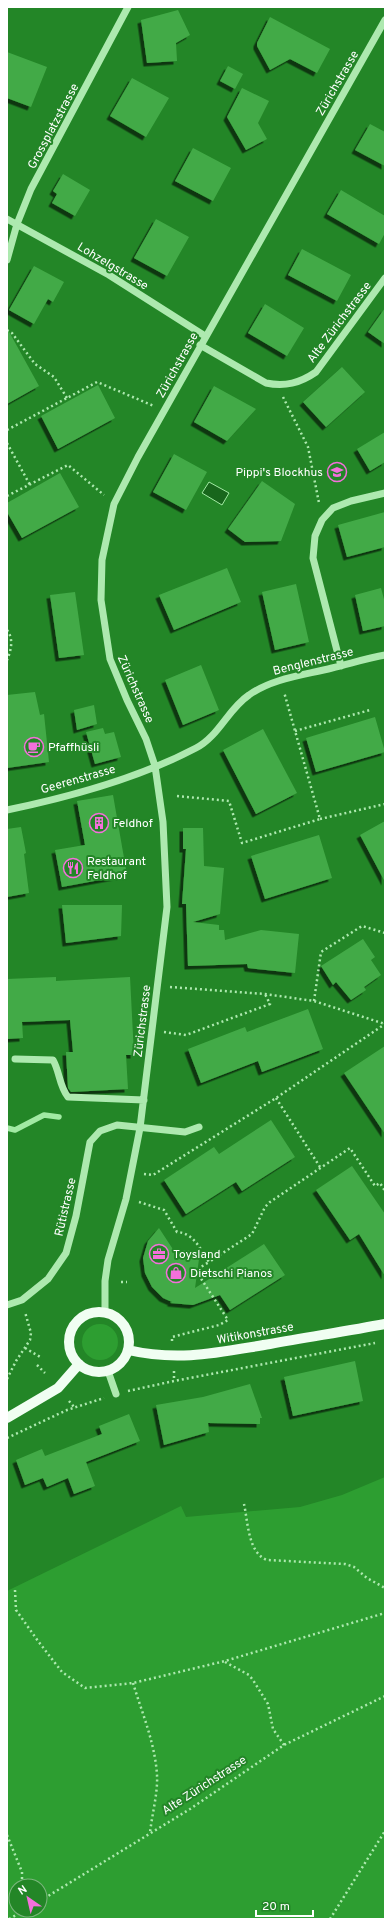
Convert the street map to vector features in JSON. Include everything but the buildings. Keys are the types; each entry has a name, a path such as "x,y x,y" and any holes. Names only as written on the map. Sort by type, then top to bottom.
{"main road":[{"path":"95,1312 105,1312 116,1317 125,1326 129,1342 128,1350 121,1363 108,1371 92,1371 79,1364 73,1356 69,1338 72,1328 86,1315 95,1312"},
{"name":"Witikonstrasse","path":"128,1350 148,1355 173,1357 204,1355 385,1324"},
{"path":"7,1418 58,1388 79,1364"}],"street":[{"name":"Grossplatzstrasse","path":"7,260 17,224 31,189 128,7"},
{"name":"Zürichstrasse","path":"105,1312 105,1281 108,1260 126,1199 140,1128 167,907 163,822 155,766 146,739 116,676 110,659 104,624 101,594 102,560 114,504 205,336 385,20"},
{"name":"Lohzelgstrasse","path":"7,218 109,275 205,336"},
{"name":"Alte Zürichstrasse","path":"200,345 266,383 277,385 292,384 305,379 316,372 385,278"},
{"path":"341,666 313,558 315,536 322,520 333,508 351,501 385,493"},
{"name":"Benglenstrasse","path":"155,766 198,747 217,732 232,712 248,695 271,683 385,655"},
{"name":"Geerenstrasse","path":"7,810 80,791 155,766"},
{"path":"15,1058 53,1060 58,1067 62,1090 68,1097 144,1100"},
{"name":"Rütistrasse","path":"7,1305 22,1300 48,1279 66,1253 76,1216 90,1142 100,1131 117,1126 185,1132 199,1127"},
{"path":"108,1371 116,1394"}],"path":[{"path":"7,330 12,332 35,364 54,377 67,398"},
{"path":"7,430 97,382 164,410"},
{"path":"277,385 308,447 322,520"},
{"path":"7,443 30,485"},
{"path":"7,496 68,465 114,504"},
{"path":"7,630 10,634 11,650 7,660"},
{"path":"281,680 320,819"},
{"path":"295,731 370,710"},
{"path":"177,796 229,800 242,842 320,819 385,804"},
{"path":"314,1000 321,952 362,926 385,934"},
{"path":"168,987 265,994 314,1000 385,1024"},
{"path":"162,1032 186,1035 270,1004 265,994"},
{"path":"144,1174 153,1176 276,1098 385,1024"},
{"path":"276,1098 320,1168"},
{"path":"172,1337 219,1325 228,1320 200,1277 201,1267 252,1234 265,1207 270,1202 350,1148 375,1186 380,1183 385,1191"},
{"path":"136,1202 164,1210 177,1232 185,1232 193,1238 209,1262"},
{"path":"121,1282 127,1282"},
{"path":"7,1379 16,1361 30,1340 31,1333 22,1300"},
{"path":"7,1438 74,1407 116,1394 174,1380 377,1342"},
{"path":"25,1348 42,1358"},
{"path":"37,1365 45,1373"},
{"path":"174,1371 174,1380"},
{"path":"69,1400 74,1407"},
{"path":"244,1504 254,1548 262,1558 267,1560 345,1564 354,1567 366,1578 385,1588"},
{"path":"15,1590 16,1610 62,1672 85,1688 132,1683 225,1661 385,1613"},
{"path":"225,1661 249,1675 253,1680 268,1704 273,1730 284,1745"},
{"path":"132,1683 150,1736 156,1762 157,1777 150,1833"},
{"name":"Alte Zürichstrasse","path":"48,1896 150,1833 284,1745 385,1696"},
{"path":"330,1919 385,1831"},
{"path":"7,1835 22,1872 22,1878"}],"shaded area":[{"path":"209,482 229,493 222,505 202,493"},
{"path":"100,1324 113,1329 118,1342 113,1355 100,1360 87,1355 82,1342 87,1329"},
{"path":"385,1477 385,1919 7,1919 7,1591 181,1506 186,1517 300,1507 342,1495"}],"waterway":[{"path":"7,1128 15,1130 44,1115 59,1117"}],"place":[{"name":"Pippi's Blockhus","path":"337,472"},
{"name":"Pfaffhüsli","path":"34,747"},
{"name":"Feldhof","path":"99,823"},
{"name":"Restaurant Feldhof","path":"73,868"},
{"name":"Toysland","path":"159,1254"},
{"name":"Dietschi Pianos","path":"176,1273"}]}
